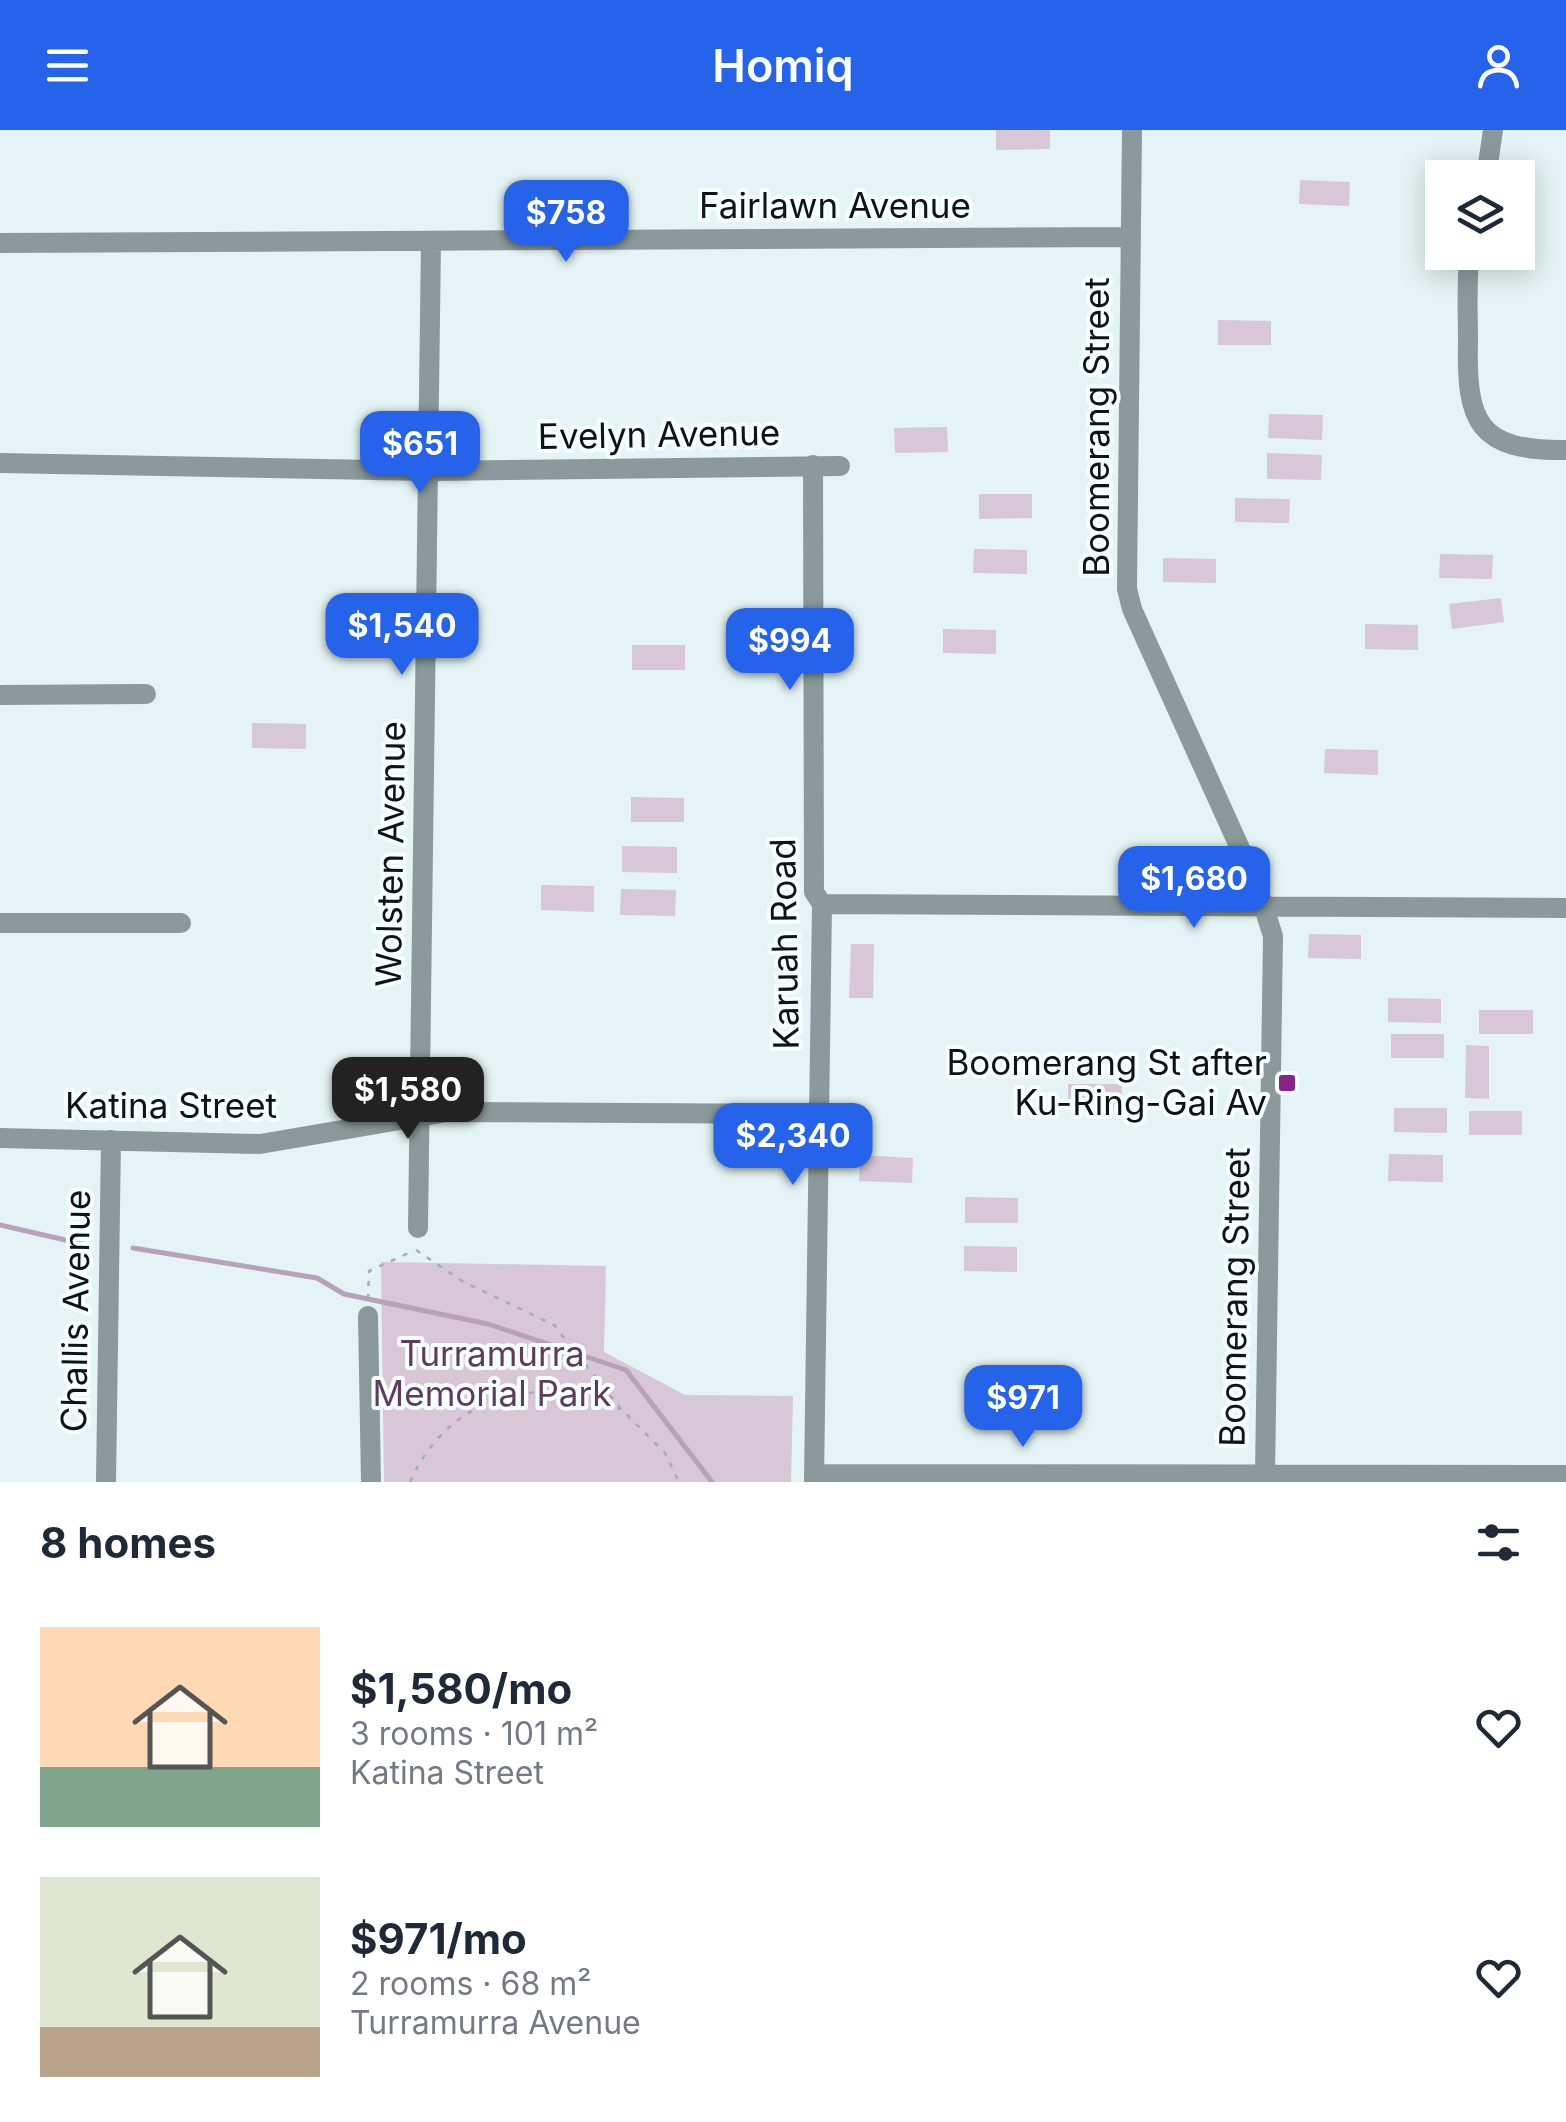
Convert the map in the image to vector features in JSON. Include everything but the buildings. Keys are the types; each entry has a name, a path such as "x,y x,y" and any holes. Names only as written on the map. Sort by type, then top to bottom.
{"street":[{"name":"Boomerang Street","path":"1132,130 1127,589 1132,609 1265,906 1273,936 1265,1475"},
{"path":"1489,160 1493,130"},
{"name":"Fairlawn Avenue","path":"0,243 1131,237"},
{"name":"Wolsten Avenue","path":"418,1228 431,241"},
{"path":"1469,270 1466,390 1472,414 1486,434 1508,444 1530,450 1566,450"},
{"name":"Evelyn Avenue","path":"0,464 430,471 840,466"},
{"name":"Karuah Road","path":"813,466 814,892 822,904 814,1478"},
{"path":"0,695 146,694"},
{"path":"822,904 1566,908"},
{"path":"0,923 181,922"},
{"name":"Katina Street","path":"0,1138 260,1144 420,1115 819,1114"},
{"name":"Challis Avenue","path":"106,1482 111,1140"},
{"path":"368,1310 371,1482"},
{"path":"814,1478 1566,1475"}],"path":[{"path":"368,1310 369,1270 416,1250 462,1282 554,1324 621,1409 666,1454 679,1482"},
{"path":"410,1482 427,1449 444,1430 462,1414 501,1395 572,1392 621,1409"}],"green space":[{"path":"996,130 1050,130 1050,149 996,150"},
{"path":"1300,180 1350,182 1349,206 1299,204"},
{"path":"1218,320 1271,321 1271,345 1218,345"},
{"path":"1269,414 1323,415 1322,440 1268,438"},
{"path":"947,427 948,452 895,453 894,428"},
{"path":"1267,453 1322,455 1321,480 1267,479"},
{"path":"979,494 1032,494 1032,518 979,519"},
{"path":"1235,498 1290,499 1289,523 1235,522"},
{"path":"974,549 1027,550 1027,574 973,573"},
{"path":"1440,554 1493,555 1492,579 1439,578"},
{"path":"1163,558 1216,559 1216,583 1163,582"},
{"path":"1501,598 1504,622 1452,629 1449,604"},
{"path":"1365,624 1418,625 1418,650 1365,649"},
{"path":"943,629 996,630 996,654 943,653"},
{"path":"632,645 685,645 685,670 632,670"},
{"path":"252,723 306,724 306,749 252,748"},
{"path":"1325,749 1378,750 1378,775 1324,773"},
{"path":"631,797 684,798 684,822 631,822"},
{"path":"622,846 677,847 677,873 622,872"},
{"path":"541,885 594,886 594,912 541,910"},
{"path":"621,889 676,890 675,916 620,915"},
{"path":"1309,934 1361,935 1361,959 1308,958"},
{"path":"851,944 874,944 873,998 849,998"},
{"path":"1388,998 1441,999 1441,1023 1388,1022"},
{"path":"1479,1010 1533,1010 1533,1034 1479,1034"},
{"path":"1391,1034 1444,1034 1444,1058 1391,1058"},
{"path":"1466,1045 1489,1046 1489,1099 1465,1098"},
{"path":"1068,1084 1122,1084 1122,1109 1068,1109"},
{"path":"1394,1108 1447,1108 1447,1133 1394,1132"},
{"path":"1469,1111 1522,1111 1522,1135 1469,1135"},
{"path":"1389,1154 1443,1155 1443,1182 1388,1181"},
{"path":"860,1155 913,1158 912,1183 859,1181"},
{"path":"965,1197 1018,1198 1018,1223 965,1223"},
{"path":"964,1246 1017,1247 1017,1272 964,1271"},
{"name":"Turramurra Memorial Park","path":"381,1262 606,1266 604,1352 685,1395 793,1396 791,1482 384,1482"}],"waterway":[{"path":"0,1225 87,1245"},
{"path":"133,1248 317,1278 344,1294 488,1324 626,1370 712,1482"}],"place":[{"name":"Boomerang St after Ku-Ring-Gai Av","path":"1287,1083"}]}
